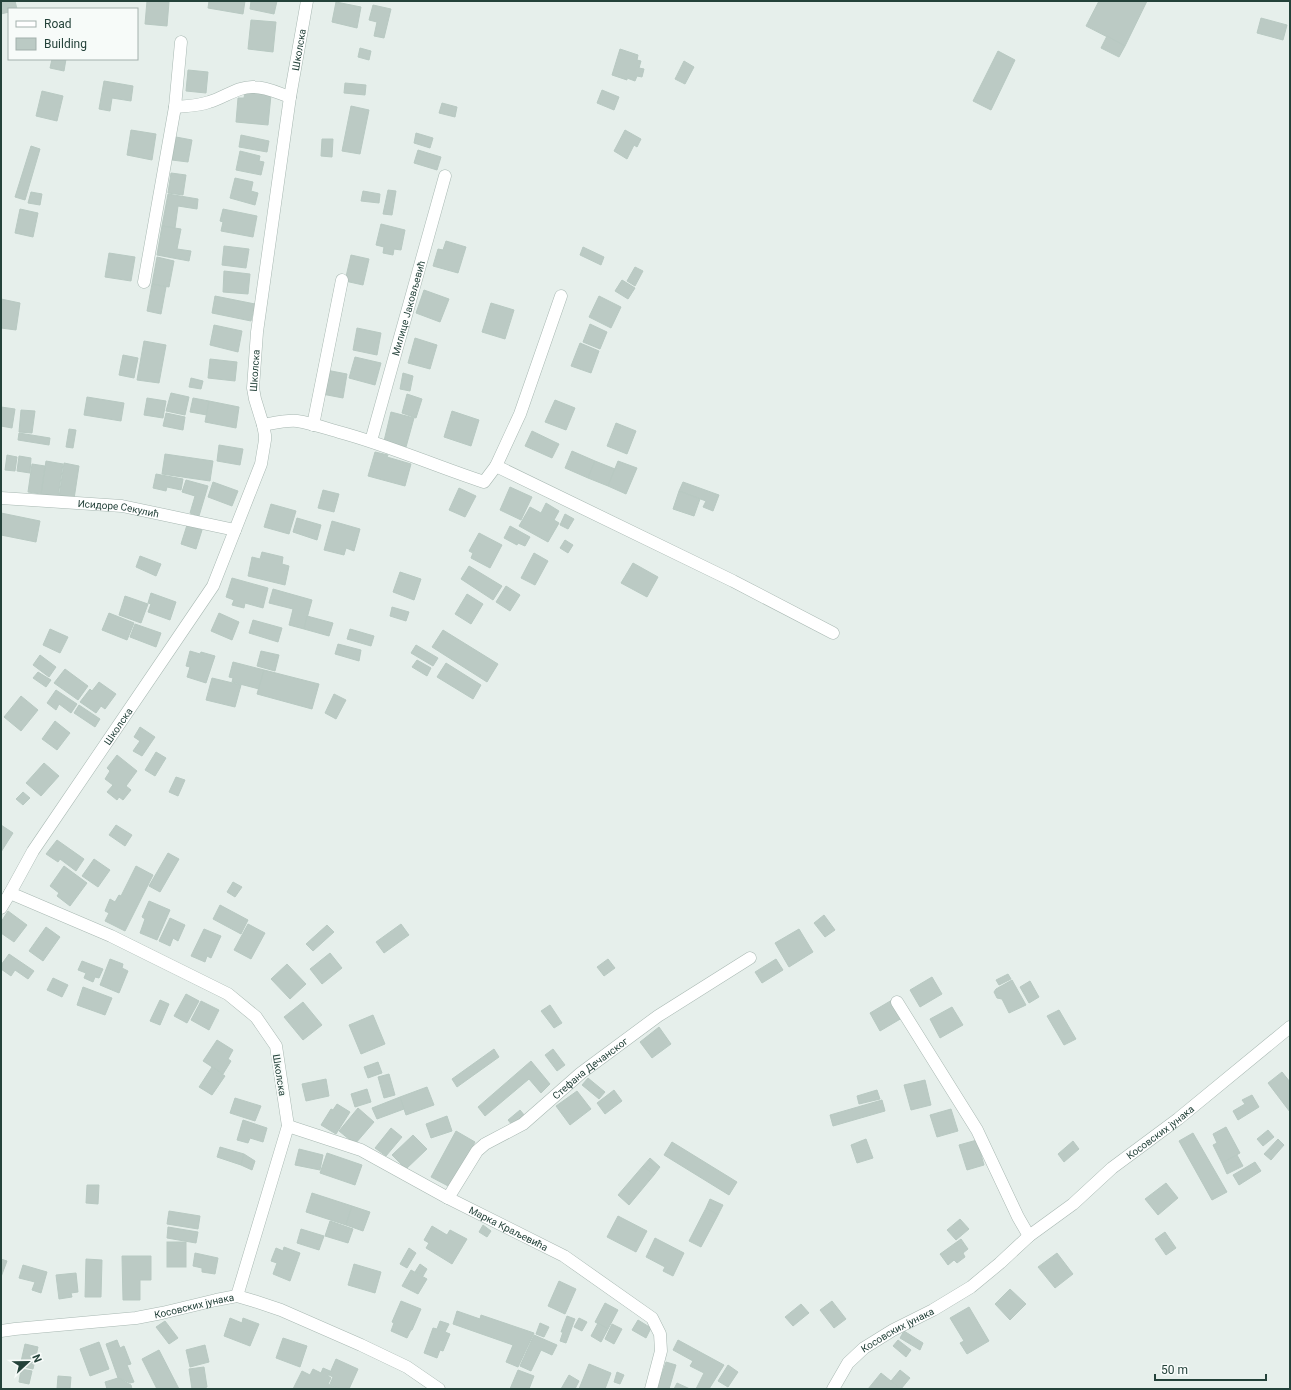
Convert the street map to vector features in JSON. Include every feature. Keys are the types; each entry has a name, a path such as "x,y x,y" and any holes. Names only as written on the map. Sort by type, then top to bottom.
{"street":[{"name":"Школска","path":"237,1296 288,1126 276,1046 256,1017 228,994 111,936 10,893 34,851 212,586 261,464 265,440 264,425 253,388 258,332 290,97 307,1"},
{"path":"144,282 175,107 181,42"},
{"path":"175,107 209,102 244,88 254,87 290,97"},
{"name":"Милице Јаковљевић","path":"371,441 445,176"},
{"path":"313,425 342,280"},
{"path":"264,425 296,421 313,425 371,441 484,482 496,466 520,414 561,296"},
{"path":"496,466 733,581 833,633"},
{"name":"Исидоре Секулић","path":"1,498 122,506 235,530"},
{"path":"1,908 10,893"},
{"name":"Стефана Дечанског","path":"448,1198 477,1151 484,1144 522,1124 580,1072 658,1016 750,958"},
{"path":"897,1002 977,1130 1018,1217 1029,1236"},
{"name":"Косовских јунака","path":"834,1389 848,1363 864,1348 893,1330 933,1310 971,1287 1029,1236 1072,1204 1112,1168 1178,1119 1290,1027"},
{"name":"Марка Краљевића","path":"288,1126 361,1150 448,1198 564,1256 652,1318 660,1334 661,1351 651,1389"},
{"name":"Косовских јунака","path":"1,1331 136,1318 237,1296 281,1310 361,1345 406,1367 439,1389"}],"building":[{"path":"1,1 15,1 17,8 8,8 8,12 1,14"},
{"path":"147,1 169,2 167,26 145,24"},
{"path":"209,1 245,1 243,14 208,8"},
{"path":"251,1 277,1 274,14 250,9"},
{"path":"1099,1 1147,1 1125,46 1086,26"},
{"path":"336,2 361,7 357,28 332,22"},
{"path":"373,5 391,9 384,38 374,36 377,22 369,20"},
{"path":"1261,18 1287,25 1283,40 1257,33"},
{"path":"251,20 276,22 273,52 248,49"},
{"path":"1107,36 1125,46 1119,57 1101,48"},
{"path":"360,48 371,51 369,60 358,57"},
{"path":"620,49 638,55 637,60 641,61 639,68 644,69 642,77 637,76 635,81 612,75"},
{"path":"998,51 1015,60 991,110 973,101"},
{"path":"52,60 66,60 64,71 50,68"},
{"path":"684,61 694,67 685,84 675,79"},
{"path":"188,70 208,72 206,93 186,91"},
{"path":"104,81 133,86 131,101 112,98 110,111 99,109"},
{"path":"345,83 366,85 365,95 344,93"},
{"path":"602,90 619,97 614,110 597,103"},
{"path":"42,91 63,96 57,121 36,116"},
{"path":"245,92 271,95 268,125 236,122 238,98 244,98"},
{"path":"442,103 457,107 455,117 439,113"},
{"path":"351,106 369,110 360,154 342,151"},
{"path":"131,130 156,134 152,160 127,155"},
{"path":"625,130 641,139 637,147 634,145 627,159 614,151"},
{"path":"416,133 433,138 430,148 414,143"},
{"path":"241,135 269,141 267,152 239,147"},
{"path":"176,137 192,140 188,162 172,160"},
{"path":"322,139 333,139 332,157 321,156"},
{"path":"31,146 40,149 25,200 15,197"},
{"path":"418,150 441,157 437,170 414,163"},
{"path":"240,151 260,156 259,161 264,162 261,175 236,170"},
{"path":"171,173 186,175 183,195 168,193"},
{"path":"235,178 253,182 251,191 258,193 255,205 230,198"},
{"path":"388,190 396,191 392,215 383,214"},
{"path":"363,191 380,194 379,203 361,201"},
{"path":"31,192 42,194 40,205 28,203"},
{"path":"168,194 198,199 197,209 178,206 175,228 162,226"},
{"path":"20,209 38,213 33,237 15,233"},
{"path":"223,209 257,216 253,237 221,231 223,222 220,221"},
{"path":"381,224 405,230 401,250 394,249 393,255 383,253 384,247 376,245"},
{"path":"162,226 181,229 177,249 191,251 189,261 157,255"},
{"path":"446,241 466,247 458,273 433,266 438,249 443,250"},
{"path":"224,246 249,249 246,268 222,265"},
{"path":"583,247 604,257 601,265 580,255"},
{"path":"109,253 135,257 131,281 105,277"},
{"path":"351,255 369,259 363,285 345,281"},
{"path":"157,257 174,261 169,287 152,284"},
{"path":"635,267 643,271 635,286 627,281"},
{"path":"224,271 250,274 248,294 223,292"},
{"path":"622,280 635,288 628,299 615,291"},
{"path":"152,284 166,287 161,314 147,311"},
{"path":"424,290 449,299 440,322 416,313"},
{"path":"215,296 255,304 251,321 212,313"},
{"path":"599,296 621,307 611,328 589,317"},
{"path":"1,299 20,303 16,330 1,328"},
{"path":"491,303 514,310 505,339 482,332"},
{"path":"590,324 607,332 600,349 583,342"},
{"path":"214,325 242,331 238,352 210,345"},
{"path":"357,328 381,333 377,355 353,350"},
{"path":"415,338 437,345 430,369 408,363"},
{"path":"144,341 166,345 159,383 137,380"},
{"path":"580,343 599,351 591,373 571,366"},
{"path":"123,355 138,358 134,378 119,375"},
{"path":"355,357 381,363 375,385 349,378"},
{"path":"210,359 237,362 235,381 208,378"},
{"path":"326,370 347,374 343,398 322,394"},
{"path":"403,373 413,376 410,391 400,389"},
{"path":"191,378 203,381 201,389 189,387"},
{"path":"171,393 189,397 185,415 166,411"},
{"path":"407,394 422,399 416,418 402,413"},
{"path":"87,397 124,403 121,421 84,415"},
{"path":"147,398 166,401 163,418 144,415"},
{"path":"193,398 209,401 207,415 190,412"},
{"path":"555,400 575,408 566,430 545,422"},
{"path":"209,401 239,407 236,428 205,422"},
{"path":"1,407 15,409 12,428 1,426"},
{"path":"21,410 35,411 32,433 19,432"},
{"path":"452,411 479,420 471,446 444,437"},
{"path":"391,412 414,418 406,447 384,441"},
{"path":"166,413 185,417 183,430 163,426"},
{"path":"616,423 636,431 627,454 607,446"},
{"path":"69,429 76,430 73,448 66,447"},
{"path":"532,431 559,444 552,458 525,446"},
{"path":"19,433 50,438 49,445 18,440"},
{"path":"219,445 243,449 240,465 217,461"},
{"path":"572,451 595,461 588,478 565,468"},
{"path":"375,452 388,455 387,457 411,464 405,486 368,476"},
{"path":"165,454 213,461 210,481 162,474"},
{"path":"7,455 17,457 15,471 5,470"},
{"path":"19,456 31,458 30,473 17,471"},
{"path":"46,461 63,464 58,497 41,494"},
{"path":"595,461 615,469 608,486 588,478"},
{"path":"618,461 637,468 626,494 608,486"},
{"path":"64,463 79,466 74,499 59,497"},
{"path":"32,464 45,466 41,494 28,492"},
{"path":"156,474 183,479 181,490 167,487 166,491 153,488"},
{"path":"186,480 208,486 199,516 190,513 195,496 182,492"},
{"path":"213,482 238,491 232,506 208,497"},
{"path":"683,482 719,495 713,511 703,507 706,501 679,491"},
{"path":"510,487 532,497 521,520 500,510"},
{"path":"459,488 476,496 465,517 449,510"},
{"path":"323,490 339,494 334,512 318,508"},
{"path":"679,491 700,499 694,516 673,509"},
{"path":"546,503 559,511 554,520 559,523 548,542 519,526 530,507 541,513"},
{"path":"271,504 296,511 289,534 264,527"},
{"path":"1,513 40,521 36,542 1,535"},
{"path":"565,514 574,519 568,529 560,525"},
{"path":"297,518 321,525 317,540 293,532"},
{"path":"332,521 360,529 354,551 346,548 344,555 324,550"},
{"path":"187,525 202,530 196,549 181,544"},
{"path":"510,526 530,537 525,546 518,543 517,545 504,538"},
{"path":"479,533 502,545 490,568 471,558 473,553 469,551"},
{"path":"565,540 573,545 568,553 560,548"},
{"path":"262,552 283,557 282,564 289,566 285,585 248,576 252,557 260,559"},
{"path":"534,553 548,561 535,585 521,578"},
{"path":"140,556 161,564 156,576 136,567"},
{"path":"633,563 658,577 647,597 621,583"},
{"path":"469,566 502,586 493,600 461,579"},
{"path":"400,572 421,579 414,600 393,592"},
{"path":"232,578 268,588 263,608 245,603 244,608 232,605 234,600 226,597"},
{"path":"506,586 520,595 510,611 496,602"},
{"path":"273,589 312,600 304,629 289,625 293,609 269,603"},
{"path":"151,593 176,602 170,620 148,612 151,604 148,603"},
{"path":"467,594 483,604 471,624 455,614"},
{"path":"125,596 148,604 141,623 119,615"},
{"path":"392,607 409,612 406,621 390,616"},
{"path":"109,613 134,623 127,640 102,630"},
{"path":"219,613 239,622 232,640 211,631"},
{"path":"307,616 333,623 329,636 304,629"},
{"path":"253,620 282,628 278,642 249,633"},
{"path":"135,624 161,633 156,647 130,637"},
{"path":"50,629 68,637 60,653 43,645"},
{"path":"350,629 374,636 371,646 347,639"},
{"path":"443,630 498,664 487,682 432,647"},
{"path":"338,644 361,650 359,661 335,654"},
{"path":"416,645 438,658 433,666 411,653"},
{"path":"190,651 215,656 206,683 187,677 190,667 186,666"},
{"path":"261,651 279,655 275,671 257,666"},
{"path":"40,655 56,667 49,677 33,665"},
{"path":"417,660 431,668 427,676 412,667"},
{"path":"233,662 264,670 259,689 232,682 233,678 229,677"},
{"path":"446,663 481,685 473,699 437,677"},
{"path":"65,669 88,686 78,700 54,683"},
{"path":"264,670 319,684 312,709 257,694"},
{"path":"38,672 51,680 46,687 33,678"},
{"path":"212,678 241,685 235,707 206,700"},
{"path":"99,682 116,694 105,709 101,706 96,713 80,702 90,689 92,691"},
{"path":"56,690 77,704 71,713 59,704 56,710 47,703"},
{"path":"334,694 346,700 336,719 325,713"},
{"path":"21,696 38,710 21,731 4,717"},
{"path":"79,705 100,719 95,727 74,713"},
{"path":"55,721 70,733 57,750 42,739"},
{"path":"140,727 155,737 142,756 133,751 140,741 134,737"},
{"path":"156,752 166,758 155,776 145,770"},
{"path":"117,755 137,771 126,786 131,790 123,800 119,797 117,800 107,792 113,785 105,779 110,771 107,768"},
{"path":"44,763 59,776 41,796 26,783"},
{"path":"176,777 185,780 178,796 169,792"},
{"path":"23,792 30,798 23,805 16,799"},
{"path":"1,825 13,833 1,852"},
{"path":"116,825 132,835 125,846 109,835"},
{"path":"57,840 84,859 76,871 60,859 58,862 46,854"},
{"path":"168,853 179,859 160,892 149,886"},
{"path":"94,859 110,870 98,887 82,876"},
{"path":"64,866 87,883 70,906 57,896 59,893 50,886"},
{"path":"136,866 153,875 125,931 105,921 109,913 105,911 110,899 115,902 119,895 121,896"},
{"path":"233,882 242,887 235,897 227,892"},
{"path":"149,901 170,910 157,940 140,933 145,919 142,917"},
{"path":"220,905 248,920 241,934 213,919"},
{"path":"8,911 27,925 14,942 1,933 1,922"},
{"path":"824,915 835,930 825,937 814,923"},
{"path":"170,918 185,925 178,941 173,938 170,946 159,941"},
{"path":"248,924 265,933 251,959 234,950"},
{"path":"401,924 409,935 384,953 376,942"},
{"path":"327,925 334,932 313,951 306,944"},
{"path":"46,927 60,937 43,961 29,951"},
{"path":"204,929 221,936 211,958 207,956 205,962 191,956"},
{"path":"799,929 813,952 789,967 775,943"},
{"path":"330,953 342,968 322,984 310,969"},
{"path":"9,954 34,971 28,979 15,970 11,976 1,969 1,965"},
{"path":"110,959 123,964 122,968 128,971 119,993 100,985"},
{"path":"608,959 615,968 604,976 597,967"},
{"path":"776,959 783,970 762,983 755,972"},
{"path":"82,961 103,969 99,978 95,977 93,982 84,978 86,973 78,970"},
{"path":"287,964 306,984 290,999 271,979"},
{"path":"1008,974 1011,979 999,985 996,980"},
{"path":"932,977 942,994 920,1007 910,990"},
{"path":"53,978 68,985 62,997 47,990"},
{"path":"1012,980 1026,1005 1009,1013 1002,999 997,998 994,992 996,989"},
{"path":"1030,981 1039,997 1029,1003 1020,987"},
{"path":"83,987 112,998 105,1015 77,1005"},
{"path":"186,994 199,1001 187,1023 174,1016"},
{"path":"160,1000 169,1004 160,1025 150,1021"},
{"path":"892,1000 902,1018 880,1031 870,1013"},
{"path":"201,1001 219,1010 209,1030 191,1020"},
{"path":"303,1002 322,1025 303,1040 284,1017"},
{"path":"550,1005 562,1023 554,1028 541,1011"},
{"path":"952,1007 963,1025 940,1038 930,1019"},
{"path":"1059,1010 1076,1039 1064,1045 1047,1016"},
{"path":"373,1015 385,1044 361,1054 349,1025"},
{"path":"659,1027 671,1044 652,1058 640,1042"},
{"path":"217,1040 233,1050 228,1059 231,1061 223,1074 203,1061"},
{"path":"494,1049 499,1057 457,1087 452,1079"},
{"path":"553,1049 565,1065 557,1071 545,1055"},
{"path":"531,1061 550,1084 541,1093 529,1079 485,1116 478,1107"},
{"path":"378,1062 382,1073 368,1078 364,1067"},
{"path":"212,1067 225,1076 212,1095 199,1087"},
{"path":"1282,1072 1290,1082 1290,1112 1268,1083"},
{"path":"389,1074 395,1095 384,1098 378,1077"},
{"path":"588,1078 605,1092 599,1099 582,1085"},
{"path":"326,1079 329,1096 306,1101 302,1084"},
{"path":"925,1080 931,1105 911,1110 904,1085"},
{"path":"427,1087 434,1105 406,1115 400,1097"},
{"path":"367,1089 371,1102 355,1107 351,1094"},
{"path":"614,1090 622,1101 605,1114 597,1103"},
{"path":"877,1090 880,1099 859,1104 857,1096"},
{"path":"577,1091 591,1109 570,1125 556,1106"},
{"path":"1252,1095 1259,1107 1238,1120 1233,1111 1245,1104 1242,1100"},
{"path":"400,1097 404,1109 377,1119 372,1108"},
{"path":"235,1098 261,1106 255,1121 230,1113"},
{"path":"882,1100 885,1111 833,1126 830,1115"},
{"path":"337,1104 350,1112 336,1134 321,1125 331,1109 333,1110"},
{"path":"358,1108 374,1122 355,1144 339,1131"},
{"path":"951,1109 958,1131 937,1137 930,1115"},
{"path":"520,1110 525,1116 513,1126 508,1120"},
{"path":"447,1116 452,1131 431,1138 426,1124"},
{"path":"243,1120 267,1128 263,1142 250,1138 248,1143 237,1140"},
{"path":"1226,1127 1240,1153 1222,1163 1213,1145 1217,1143 1213,1134"},
{"path":"391,1128 402,1137 386,1156 375,1148"},
{"path":"1268,1130 1274,1137 1263,1146 1257,1139"},
{"path":"456,1131 475,1142 450,1187 431,1177"},
{"path":"1193,1133 1227,1192 1212,1200 1179,1141"},
{"path":"413,1135 427,1149 406,1169 392,1155"},
{"path":"866,1139 873,1158 857,1163 851,1145"},
{"path":"1278,1139 1284,1145 1271,1160 1264,1154"},
{"path":"977,1140 984,1165 967,1170 959,1145"},
{"path":"1073,1141 1079,1149 1064,1162 1058,1154"},
{"path":"672,1142 737,1182 729,1195 664,1155"},
{"path":"220,1147 244,1154 241,1165 217,1157"},
{"path":"299,1149 323,1155 320,1170 295,1165"},
{"path":"327,1153 362,1165 355,1185 320,1173"},
{"path":"244,1154 255,1161 252,1170 241,1165"},
{"path":"1237,1155 1243,1166 1227,1174 1222,1163"},
{"path":"650,1158 660,1167 654,1175 643,1166"},
{"path":"1255,1162 1261,1171 1239,1185 1233,1175"},
{"path":"643,1166 654,1175 629,1205 618,1195"},
{"path":"1166,1183 1178,1198 1158,1215 1145,1199"},
{"path":"87,1185 99,1185 98,1204 86,1203"},
{"path":"312,1193 352,1206 346,1225 306,1212"},
{"path":"710,1199 723,1205 718,1215 706,1208"},
{"path":"352,1206 370,1212 363,1231 346,1225"},
{"path":"706,1208 718,1215 701,1247 689,1241"},
{"path":"169,1211 200,1216 198,1229 167,1224"},
{"path":"618,1216 647,1231 636,1252 607,1237"},
{"path":"960,1219 969,1229 956,1240 947,1230"},
{"path":"330,1221 353,1229 348,1243 325,1236"},
{"path":"483,1225 491,1231 487,1237 479,1232"},
{"path":"432,1226 447,1235 450,1230 467,1239 452,1264 426,1248 429,1243 424,1240"},
{"path":"168,1227 198,1232 196,1243 167,1238"},
{"path":"301,1229 324,1236 319,1250 297,1243"},
{"path":"1165,1232 1176,1248 1166,1255 1155,1239"},
{"path":"655,1238 684,1253 673,1276 663,1271 665,1267 646,1257"},
{"path":"961,1239 968,1249 963,1253 965,1257 957,1263 954,1260 948,1265 940,1254"},
{"path":"167,1242 186,1242 186,1267 167,1267"},
{"path":"284,1247 300,1253 290,1281 273,1274 277,1263 271,1261 276,1248 283,1251"},
{"path":"409,1248 416,1253 407,1268 400,1264"},
{"path":"195,1253 218,1258 215,1274 202,1272 202,1268 193,1266"},
{"path":"1057,1253 1073,1274 1055,1288 1038,1267"},
{"path":"122,1256 151,1256 151,1280 140,1280 140,1300 123,1300"},
{"path":"1,1259 7,1261 1,1277"},
{"path":"86,1259 102,1260 101,1297 85,1297"},
{"path":"354,1264 381,1272 375,1293 348,1285"},
{"path":"420,1264 427,1269 423,1276 415,1272"},
{"path":"23,1265 47,1272 41,1293 32,1290 35,1282 19,1278"},
{"path":"411,1270 427,1279 418,1294 402,1286"},
{"path":"76,1273 78,1292 71,1293 72,1297 59,1299 56,1275"},
{"path":"559,1281 576,1289 565,1314 548,1306"},
{"path":"1010,1289 1026,1304 1010,1320 995,1304"},
{"path":"401,1301 421,1309 407,1338 391,1331 394,1323 392,1322"},
{"path":"832,1301 846,1319 834,1328 820,1310"},
{"path":"605,1303 618,1310 608,1329 595,1322"},
{"path":"801,1304 809,1313 793,1326 785,1317"},
{"path":"969,1307 989,1341 967,1354 960,1343 964,1341 950,1318"},
{"path":"457,1311 480,1319 481,1315 534,1333 518,1367 506,1362 513,1345 453,1324"},
{"path":"567,1316 575,1319 566,1343 560,1341 563,1332 561,1332"},
{"path":"230,1318 242,1323 243,1318 259,1324 250,1346 224,1336"},
{"path":"579,1318 587,1322 582,1331 574,1327"},
{"path":"638,1320 651,1328 646,1338 632,1330"},
{"path":"165,1321 178,1338 169,1344 156,1327"},
{"path":"440,1321 449,1324 445,1332 450,1334 443,1351 440,1350 437,1358 424,1353 433,1328 437,1329"},
{"path":"540,1323 549,1327 544,1337 536,1334"},
{"path":"598,1323 608,1329 601,1342 591,1336"},
{"path":"612,1324 622,1329 614,1344 605,1339"},
{"path":"904,1331 923,1343 920,1350 900,1338"},
{"path":"534,1335 557,1345 552,1355 541,1350 531,1371 520,1366"},
{"path":"283,1338 307,1346 300,1367 276,1358"},
{"path":"117,1340 120,1348 124,1346 131,1364 127,1365 134,1382 130,1383 118,1378 106,1344"},
{"path":"678,1340 724,1365 709,1389 696,1389 704,1373 690,1366 693,1361 673,1350"},
{"path":"898,1340 911,1350 906,1357 893,1346"},
{"path":"99,1342 109,1369 90,1376 80,1349"},
{"path":"25,1344 38,1347 33,1369 20,1366"},
{"path":"205,1345 209,1362 190,1367 186,1350"},
{"path":"159,1350 179,1389 157,1389 142,1359"},
{"path":"336,1359 358,1369 349,1389 340,1389 330,1384 333,1377 329,1375"},
{"path":"666,1362 676,1365 669,1389 657,1389"},
{"path":"589,1364 611,1373 605,1389 579,1389"},
{"path":"728,1365 738,1372 728,1387 718,1381"},
{"path":"204,1367 207,1387 202,1389 192,1389 189,1369"},
{"path":"323,1368 330,1371 328,1376 331,1378 328,1384 339,1389 293,1389 302,1371 310,1375 313,1369 321,1373"},
{"path":"21,1369 32,1371 29,1384 19,1382"},
{"path":"518,1370 534,1376 529,1389 510,1389"},
{"path":"900,1370 910,1378 901,1389 891,1381"},
{"path":"617,1372 624,1375 620,1384 614,1382"},
{"path":"881,1373 891,1381 900,1389 868,1389"},
{"path":"569,1375 579,1381 575,1389 561,1389"},
{"path":"58,1376 71,1377 70,1389 57,1389"},
{"path":"118,1378 131,1385 132,1389 107,1389 105,1382"},
{"path":"677,1383 690,1389 674,1389"}]}
